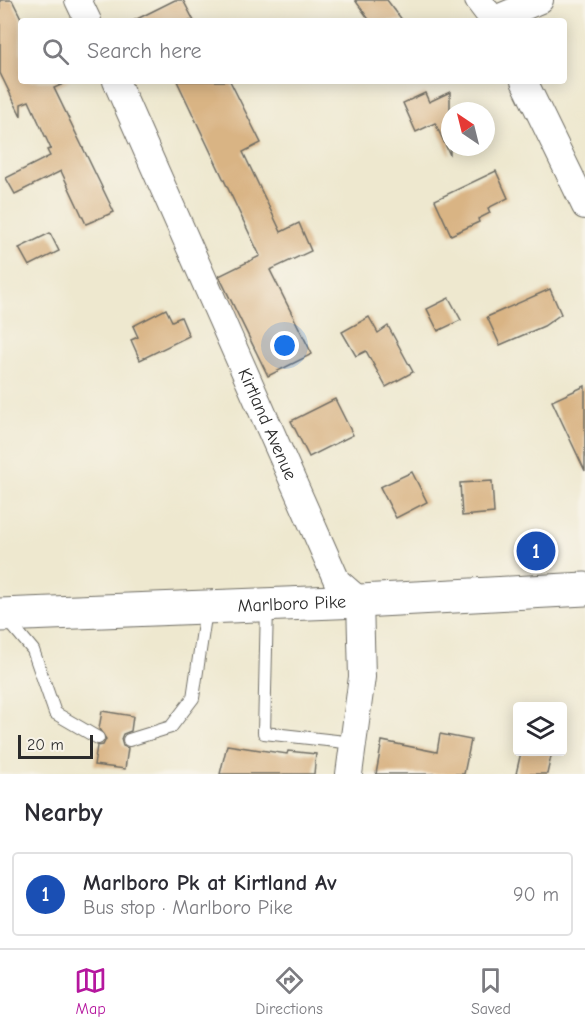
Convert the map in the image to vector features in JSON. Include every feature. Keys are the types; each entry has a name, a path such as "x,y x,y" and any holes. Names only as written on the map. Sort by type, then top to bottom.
{"main road":[{"name":"Marlboro Pike","path":"1,618 585,589"}],"street":[{"path":"78,0 87,18"},
{"path":"478,0 492,18"},
{"path":"501,18 540,0"},
{"name":"Kirtland Avenue","path":"118,84 337,581 360,601"},
{"path":"525,84 585,206"},
{"path":"350,774 362,677 360,601"}],"lane":[{"path":"267,604 264,733 354,743"},
{"path":"129,740 171,727 194,698 206,607"},
{"path":"1,618 33,650 55,713 98,738"}],"building":[{"path":"0,0 12,0 21,18 18,18 18,84 63,84 54,88 114,212 86,224 61,171 15,194 6,178 50,156 47,150 51,149 29,101 21,104 21,116 0,73"},
{"path":"175,0 183,0 192,18 139,18"},
{"path":"355,0 387,0 401,18 368,18"},
{"path":"178,84 232,84 261,143 243,152 281,232 299,223 311,251 270,270 312,354 268,376 219,276 260,256"},
{"path":"450,92 450,102 441,102 441,136 435,123 416,132 403,103 425,93 429,102"},
{"path":"496,171 508,198 488,208 490,213 478,219 479,222 451,235 435,200"},
{"path":"50,233 59,251 29,266 19,248"},
{"path":"550,289 561,314 544,326 500,345 487,317"},
{"path":"449,298 461,320 438,331 427,309"},
{"path":"166,309 172,321 181,317 189,336 140,360 131,340 138,337 133,326"},
{"path":"369,317 378,333 388,326 413,372 386,387 366,351 356,356 342,332"},
{"path":"585,386 585,471 552,401"},
{"path":"335,399 353,435 309,457 291,421"},
{"path":"412,472 427,502 396,518 380,487"},
{"path":"492,481 494,513 462,516 460,483"},
{"path":"102,711 133,716 131,731 123,734 121,739 123,746 128,748 125,769 94,765 97,746 103,745 106,739 99,729"},
{"path":"440,734 471,740 464,774 376,774 382,741 437,752"},
{"path":"227,745 287,754 288,751 316,754 314,774 220,774"},
{"path":"520,756 551,756 547,774 516,774"}],"place":[{"name":"Marlboro Pk at Kirtland Av","path":"536,551"}]}
